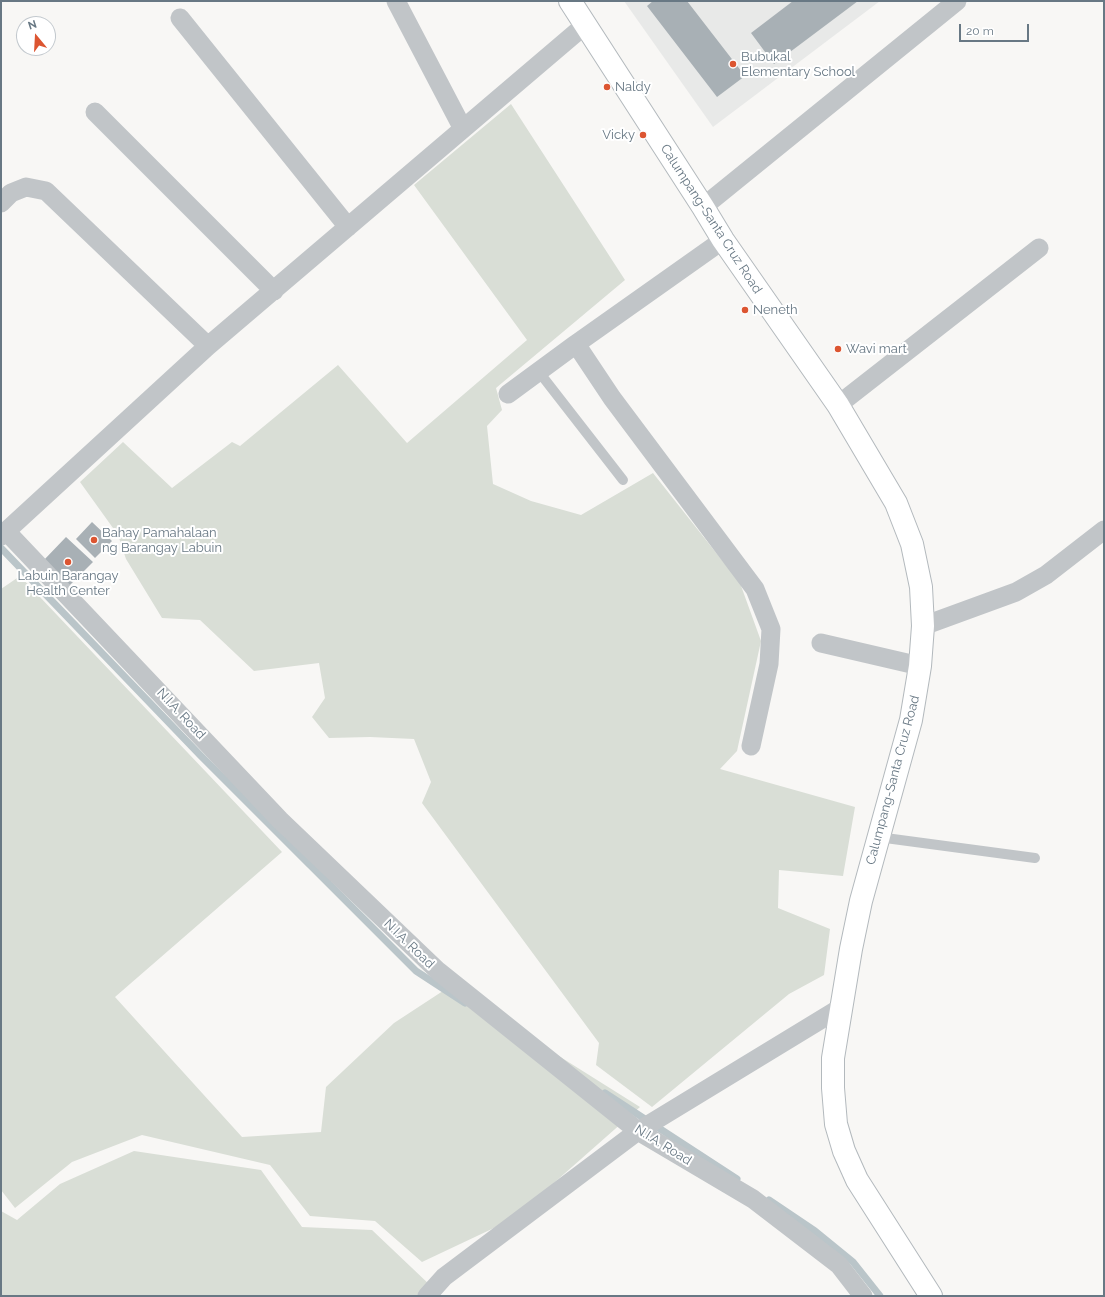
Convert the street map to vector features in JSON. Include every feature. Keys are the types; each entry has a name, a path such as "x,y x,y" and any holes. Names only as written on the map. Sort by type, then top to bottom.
{"main road":[{"name":"Calumpang-Santa Cruz Road","path":"570,1 723,240 838,405 896,503 912,544 921,587 923,626 920,666 911,720 861,901 840,1008 834,1058 833,1088 836,1124 844,1151 857,1180 931,1296"}],"street":[{"path":"396,1 463,129"},
{"path":"703,207 957,1"},
{"path":"180,18 348,227"},
{"path":"4,533 208,346 585,25"},
{"path":"95,112 274,291"},
{"path":"1,202 12,193 26,187 46,191 208,346"},
{"path":"508,394 723,240"},
{"path":"838,405 1039,248"},
{"path":"576,344 612,398 755,589 771,629 769,664 751,746"},
{"path":"923,626 1016,592 1046,575 1104,530"},
{"name":"N.I.A. Road","path":"4,533 280,820 438,971 638,1131 753,1199 839,1265 863,1296"},
{"path":"821,643 920,666"},
{"path":"427,1296 444,1277 638,1131 840,1008"}],"lane":[{"path":"539,372 623,480"},
{"path":"878,837 1034,858"}],"shaded area":[{"name":"Bubukal Elementary School","path":"624,1 880,1 713,127"},
{"path":"511,104 625,280 496,388 502,410 487,426 493,484 531,501 581,515 653,473 740,583 761,641 737,751 720,769 855,807 843,876 779,870 778,908 830,929 824,975 789,994 652,1107 596,1065 599,1043 422,803 431,782 414,739 370,737 329,738 312,717 325,698 319,663 254,671 200,620 162,618 126,559 118,535 80,482 123,442 172,488 232,442 240,446 338,365 407,443 527,340 414,185"},
{"path":"20,576 282,852 115,997 242,1137 321,1132 326,1087 394,1023 449,987 640,1107 513,1219 422,1262 375,1221 310,1216 270,1165 142,1135 72,1162 15,1208 1,1190 1,589"},
{"path":"134,1151 261,1170 302,1227 372,1230 431,1286 421,1296 1,1296 1,1211 17,1220 60,1184"}],"building":[{"path":"653,1 687,1 745,76 717,97 647,6"},
{"path":"793,1 858,1 774,64 751,33"},
{"name":"Bahay Pamahalaan ng Barangay Labuin","path":"92,522 112,541 95,558 76,539"},
{"name":"Labuin Barangay Health Center","path":"66,537 93,562 69,586 43,561"}],"waterway":[{"path":"1,548 200,755 416,971 465,1003"},
{"path":"605,1093 737,1179"},
{"path":"769,1200 815,1231 853,1262 880,1296"}],"place":[{"name":"Bubukal Elementary School","path":"733,64"},
{"name":"Naldy","path":"607,87"},
{"name":"Vicky","path":"643,135"},
{"name":"Neneth","path":"745,310"},
{"name":"Wavi mart","path":"838,349"},
{"name":"Bahay Pamahalaan ng Barangay Labuin","path":"94,540"},
{"name":"Labuin Barangay Health Center","path":"68,562"}]}
